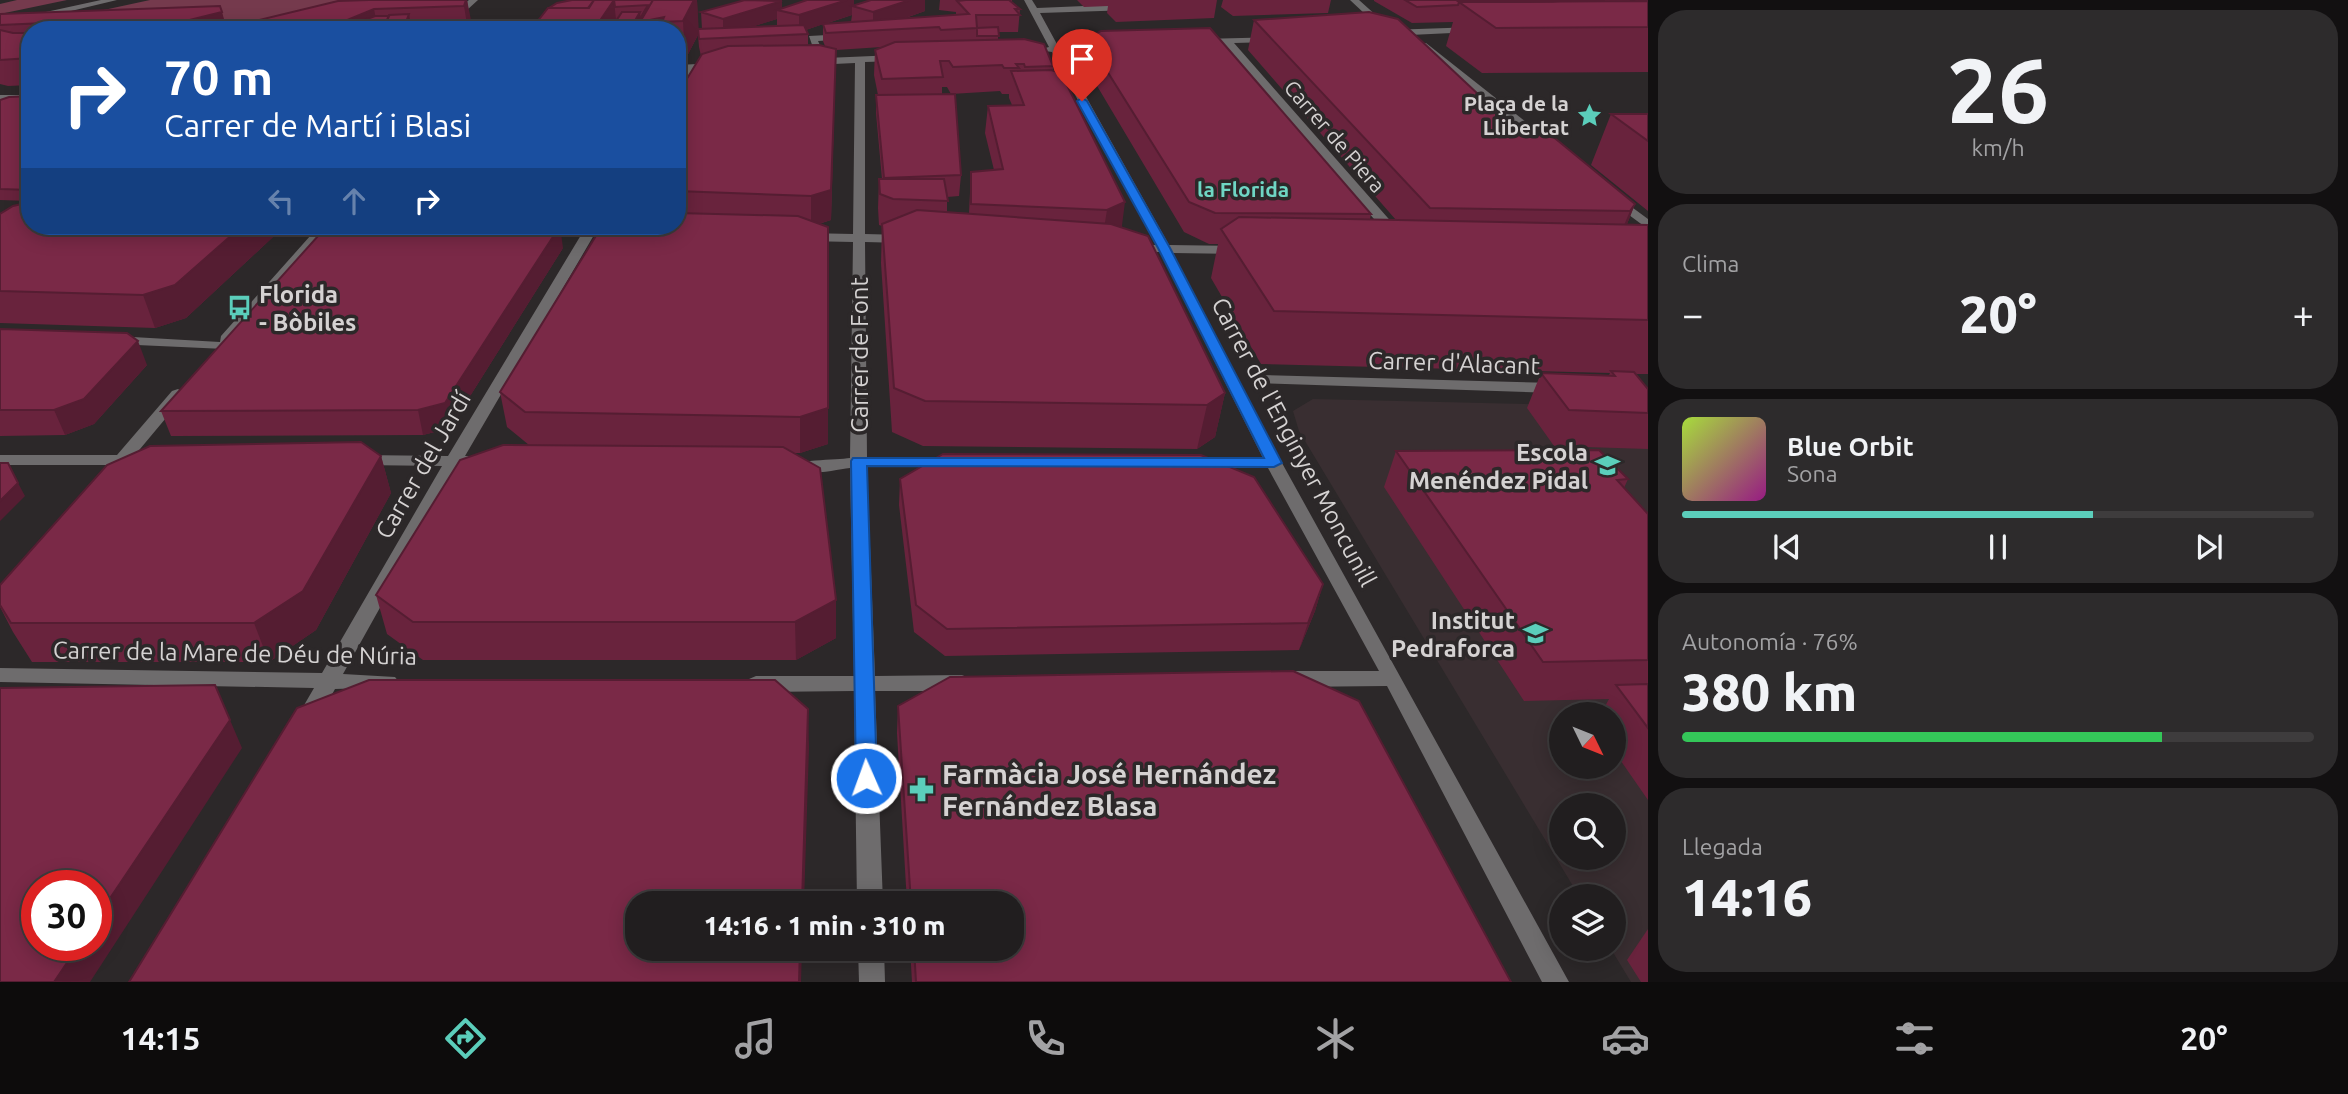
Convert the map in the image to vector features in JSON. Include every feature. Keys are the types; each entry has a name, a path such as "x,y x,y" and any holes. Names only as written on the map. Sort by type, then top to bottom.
{"street":[{"path":"0,25 113,0"},
{"path":"464,8 474,0"},
{"path":"543,21 576,0"},
{"path":"1354,0 1382,27 1416,39 1548,145"},
{"path":"1031,6 1149,6"},
{"name":"Carrer de l'Enginyer Moncunill","path":"1031,6 1164,248 1274,463 1394,678 1556,982"},
{"path":"1371,34 1482,28"},
{"path":"800,39 852,36"},
{"path":"813,38 820,57"},
{"path":"1189,43 1279,38"},
{"name":"Carrer de Piera","path":"1227,41 1407,249"},
{"path":"1028,50 1126,47"},
{"path":"797,63 820,57 860,60 912,57"},
{"name":"Carrer de Font","path":"860,60 859,461 870,891"},
{"path":"686,68 730,66"},
{"path":"686,74 690,68"},
{"path":"0,98 17,99"},
{"path":"0,103 21,98"},
{"path":"1600,187 1648,225"},
{"path":"104,480 318,235"},
{"name":"Carrer del Jardí","path":"296,737 330,682 454,460 588,235"},
{"path":"789,236 914,239"},
{"path":"1109,247 1252,251"},
{"path":"93,339 220,346"},
{"name":"Carrer d'Alacant","path":"1259,380 1578,389"},
{"path":"0,460 154,460"},
{"path":"342,460 503,461"},
{"path":"778,466 820,467 859,461 964,462"},
{"path":"1180,463 1274,463"},
{"name":"Carrer de la Mare de Déu de Núria","path":"0,675 409,682"},
{"path":"1271,679 1394,678"},
{"path":"742,684 986,682"},
{"path":"871,961 872,982"}],"shaded area":[{"path":"17,0 67,0 0,14 0,4"},
{"path":"150,0 343,0 278,20 53,21"},
{"name":"Institut Pedraforca","path":"1313,399 1648,407 1648,982 1631,982 1618,961 1626,961 1626,884 1572,884 1563,870 1626,870 1626,793 1549,793 1549,846 1299,431 1293,411"}],"building":[{"path":"466,0 464,6 374,9 345,21 255,21 338,1"},
{"path":"594,0 589,8 549,8 557,3"},
{"path":"594,0 614,0 600,21 538,21 548,8 588,8"},
{"path":"614,0 653,0 641,21 648,5 615,7"},
{"path":"653,0 694,0 683,21 662,21 664,17 641,21"},
{"path":"745,0 782,1 723,19 701,12"},
{"path":"807,0 847,0 799,15 777,10"},
{"path":"871,0 910,0 873,12 852,6"},
{"path":"1009,0 1020,9 1015,9 1020,15 976,15 977,28 941,30 939,27 826,33 823,24 969,14 957,1"},
{"path":"1405,0 1605,0 1459,2 1458,5 1417,7"},
{"path":"1648,1 1648,27 1496,28 1459,2"},
{"path":"220,6 222,12 186,21 21,21 21,24 0,25 0,14"},
{"path":"622,12 640,12 635,21 616,21"},
{"path":"1369,12 1398,19 1512,126 1540,126 1635,204 1630,211 1430,208 1254,20"},
{"path":"409,14 406,21 387,21 389,15"},
{"path":"375,16 389,16 387,21 362,21"},
{"path":"804,25 808,34 699,39 698,29"},
{"path":"998,27 999,36 977,36 976,28"},
{"path":"1210,28 1371,214 1215,213 1189,202 1087,39 1101,31"},
{"path":"0,30 21,33 21,59 0,60"},
{"path":"1024,39 1044,44 1053,66 1025,67 1024,64 1016,64 1019,68 1004,68 1002,65 953,67 949,61 940,61 943,77 882,79 875,50 895,42"},
{"path":"819,45 836,49 831,190 811,196 686,191 686,80 702,54 728,46"},
{"path":"1051,70 1061,73 1125,202 1107,210 971,204 971,172 1003,169 988,106 1024,105 1011,71"},
{"path":"955,94 961,175 884,178 876,95"},
{"path":"21,96 21,190 0,189 0,100"},
{"path":"1611,114 1648,114 1648,141"},
{"path":"879,179 944,179 948,201 893,199 880,194"},
{"path":"21,204 21,235 232,235 175,285 143,295 0,291 0,214"},
{"path":"917,210 1111,224 1148,236 1225,393 1207,405 925,401 894,388 882,224"},
{"path":"686,213 798,216 828,227 828,408 800,417 525,412 500,392 596,235 686,235"},
{"path":"1239,217 1648,225 1648,320 1274,311 1221,229"},
{"path":"319,235 554,235 445,403 418,410 161,411"},
{"path":"0,329 127,333 138,341 84,399 54,410 0,410"},
{"path":"1611,371 1634,372 1648,389 1648,413 1569,410 1541,373 1615,376"},
{"path":"361,442 381,456 303,591 254,623 11,623 0,605 0,585 107,465 150,446"},
{"path":"503,445 783,447 820,468 836,600 795,622 413,622 376,595 460,460"},
{"path":"1599,450 1628,479 1617,480 1648,514 1648,660 1543,662 1396,451"},
{"path":"943,454 1201,455 1254,477 1323,584 1308,623 947,629 916,605 900,479"},
{"path":"0,463 8,463 18,483 0,501"},
{"path":"1293,671 1359,701 1511,982 916,982 915,961 1024,961 1024,891 910,891 898,706 950,677"},
{"path":"369,680 775,680 808,709 802,891 625,891 625,961 800,961 799,982 129,982 297,708"},
{"path":"1648,684 1648,728 1616,685"},
{"path":"215,685 230,720 112,895 112,870 21,870 21,961 68,961 54,982 0,982 0,688"}],"place":[{"name":"Plaça de la Llibertat","path":"1589,115"},
{"name":"Florida - Bòbiles","path":"239,308"},
{"name":"Escola Menéndez Pidal","path":"1608,466"},
{"name":"Institut Pedraforca","path":"1535,634"},
{"name":"Farmàcia José Hernández Fernández Blasa","path":"922,789"}],"district":[{"name":"la Florida","path":"1243,189"}],"route":[{"path":"866,778 859,461 1274,463 1164,248 1082,101"}]}
